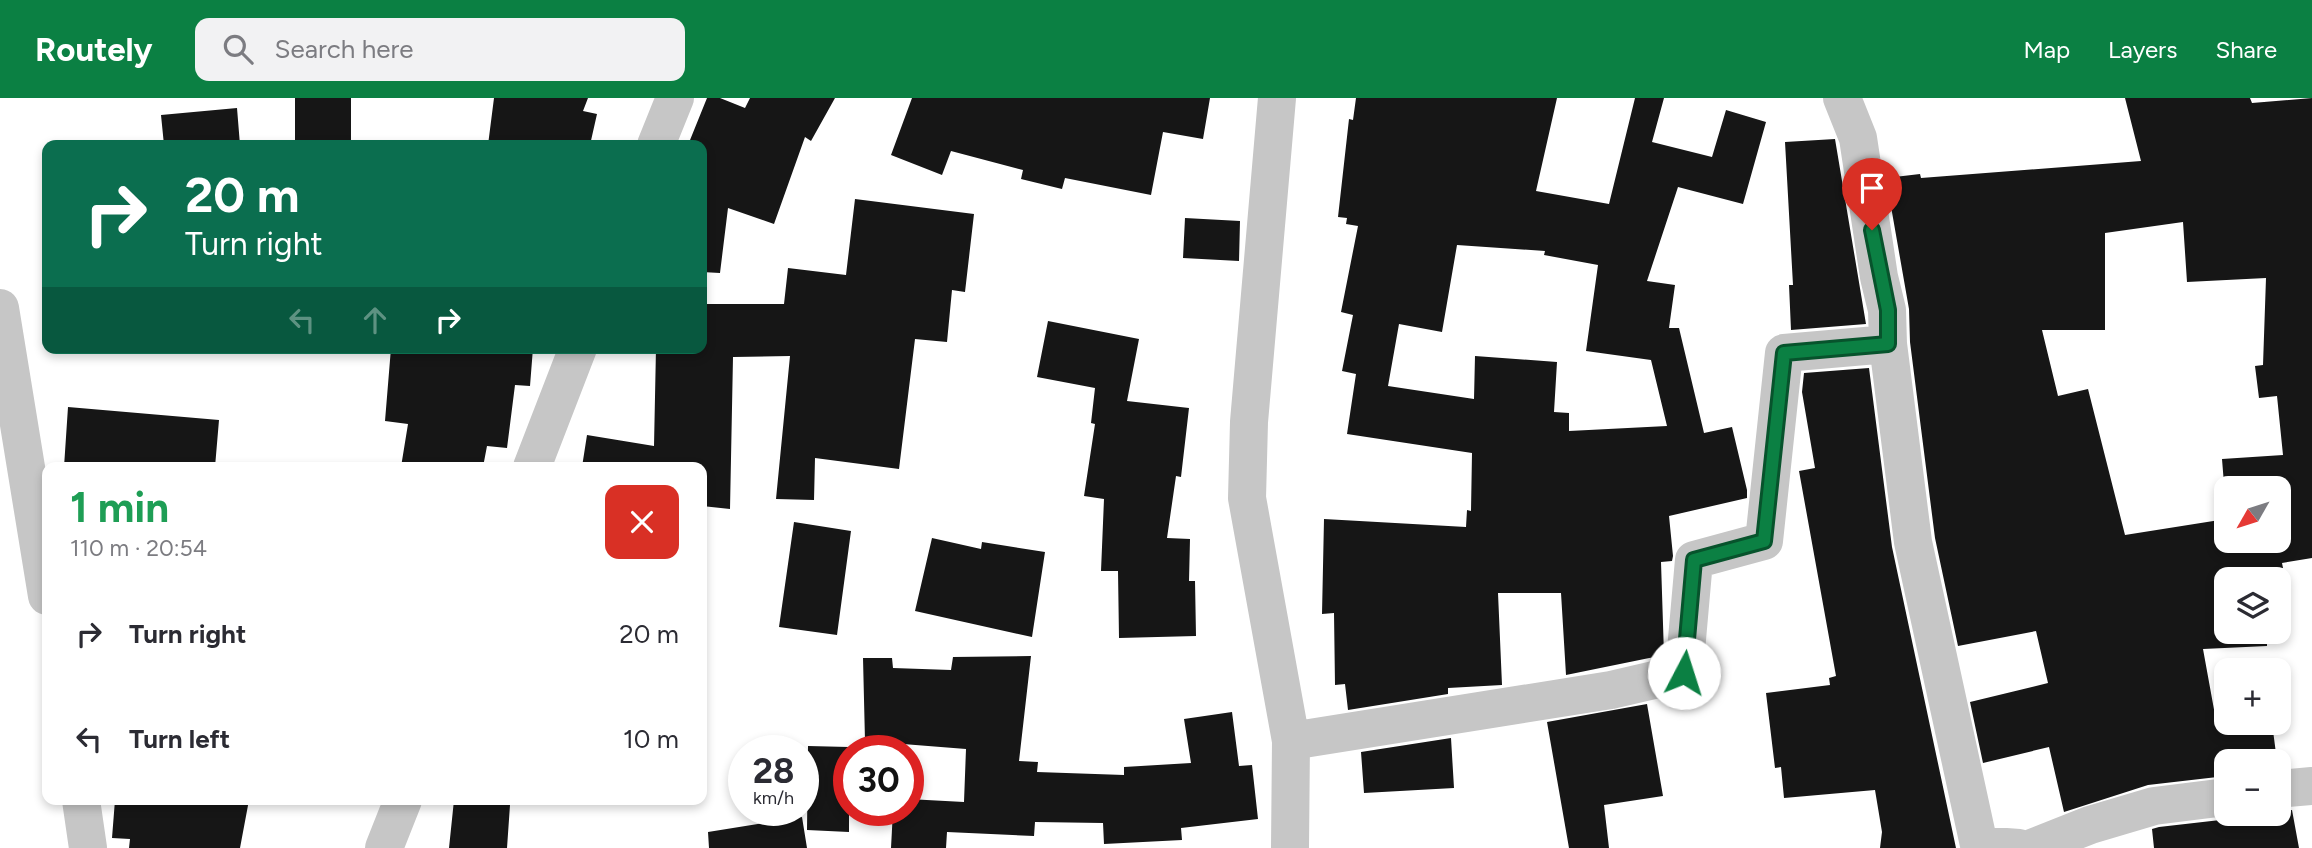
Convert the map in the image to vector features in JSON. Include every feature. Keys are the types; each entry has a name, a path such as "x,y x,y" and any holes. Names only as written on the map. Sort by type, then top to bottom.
{"street":[{"path":"658,140 674,98"},
{"path":"1277,98 1249,422 1247,498 1291,741 1290,848"},
{"path":"1842,98 1858,138 1879,277 1888,310 1888,344 1913,542 1979,845 2019,848"},
{"path":"0,308 42,565"},
{"path":"1291,741 1611,690 1684,673 1694,560 1764,541 1784,353 1888,344"},
{"path":"534,462 576,354"},
{"path":"2291,788 2312,786"},
{"path":"2032,848 2090,825 2154,806 2214,798"},
{"path":"81,805 89,848"},
{"path":"384,848 401,805"}],"building":[{"path":"295,98 351,98 351,140 295,140"},
{"path":"494,98 588,98 583,111 597,114 591,140 489,140"},
{"path":"707,98 720,98 745,108 750,98 835,98 811,141 805,137 774,224 728,208 720,273 707,272 707,140 690,140"},
{"path":"912,98 1210,98 1203,139 1163,132 1151,195 1065,178 1062,189 1021,179 1023,170 951,151 942,175 891,155"},
{"path":"1356,98 1557,98 1536,191 1609,204 1635,98 1664,98 1652,142 1712,157 1726,110 1766,122 1743,204 1678,187 1647,281 1675,285 1669,328 1679,328 1704,433 1732,427 1747,490 1747,498 1669,516 1673,556 1672,561 1661,562 1664,655 1566,675 1561,593 1498,593 1502,685 1448,688 1448,694 1348,710 1345,684 1335,685 1334,613 1322,614 1324,519 1466,527 1467,510 1471,511 1472,453 1347,434 1356,374 1342,371 1353,315 1341,312 1358,226 1346,224 1347,218 1338,217 1349,119 1353,120","holes":["1457,245 1545,251 1544,255 1598,265 1586,351 1651,360 1667,426 1569,431 1569,413 1554,412 1557,362 1475,356 1474,399 1388,386 1399,324 1442,332"]},
{"path":"2125,98 2250,98 2252,103 2312,98 2312,558 2282,563 2283,567 2214,567 2214,644 2267,646 2203,649 2214,710 2214,735 2274,735 2275,749 2214,749 2214,777 2148,785 2064,812 2049,747 1983,763 1970,702 2048,683 2036,631 1958,646 1935,538 1910,342 1909,309 1886,178 1920,174 1921,178 2141,161","holes":["2183,222 2187,282 2266,278 2263,365 2255,366 2259,398 2277,396 2283,455 2222,459 2223,476 2291,476 2291,553 2214,553 2214,521 2125,535 2088,389 2058,396 2042,330 2105,330 2105,233"]},
{"path":"237,108 240,140 164,140 161,115"},
{"path":"1835,139 1866,324 1791,330 1789,285 1793,285 1785,142"},
{"path":"855,199 974,214 965,292 952,290 947,342 915,339 899,469 815,458 814,500 776,499 790,356 733,357 730,509 707,507 707,462 583,462 587,435 654,446 656,354 707,354 707,304 784,304 788,268 846,275"},
{"path":"1185,218 1240,221 1239,261 1183,258"},
{"path":"1048,321 1139,339 1127,401 1189,408 1181,477 1176,476 1167,538 1190,539 1189,581 1195,581 1196,636 1119,638 1118,571 1101,571 1104,499 1084,496 1095,424 1091,423 1095,388 1037,377"},
{"path":"391,354 533,354 530,386 515,385 507,448 487,446 484,462 402,462 408,424 385,421"},
{"path":"1869,368 1892,547 1956,848 1880,848 1882,832 1875,790 1784,798 1781,767 1775,768 1766,693 1830,685 1829,678 1836,676 1799,471 1815,468 1802,392 1804,373"},
{"path":"68,407 219,420 215,462 64,462"},
{"path":"794,522 851,531 837,635 779,627"},
{"path":"932,538 981,549 982,542 1045,552 1032,637 915,611"},
{"path":"1031,656 1019,761 1038,762 1037,772 1124,775 1124,767 1191,763 1184,719 1232,712 1239,766 1252,765 1258,819 1181,828 1182,840 1104,844 1103,823 1035,822 1034,836 947,832 946,848 891,848 892,826 924,826 924,800 964,802 966,749 924,746 924,735 865,735 863,658 892,658 893,668 951,670 953,657"},
{"path":"1647,704 1663,796 1604,805 1609,848 1569,848 1547,722"},
{"path":"1451,738 1454,788 1364,793 1361,752"},
{"path":"819,746 833,747 833,826 849,826 849,832 807,830 807,826 819,826"},
{"path":"115,805 248,805 240,848 129,848 130,839 112,838"},
{"path":"453,805 510,805 507,848 449,848"},
{"path":"2291,810 2299,848 2154,848 2152,829 2159,827 2214,821 2214,826 2291,826"},
{"path":"746,826 803,826 807,848 709,848 708,832"}],"route":[{"path":"1684,673 1694,560 1764,541 1784,353 1888,344 1888,310 1879,277 1872,230"}]}
